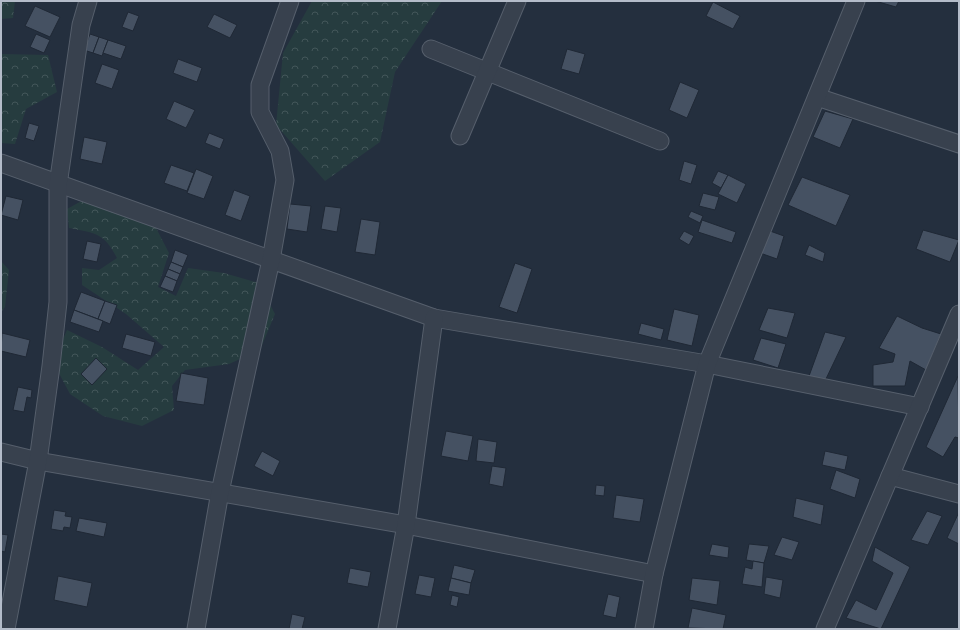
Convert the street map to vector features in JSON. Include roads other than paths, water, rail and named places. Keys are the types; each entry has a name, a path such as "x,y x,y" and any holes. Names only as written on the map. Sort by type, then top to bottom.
{"street":[{"path":"6,629 38,461 51,366 58,302 58,185 81,25 88,1"},
{"path":"196,629 220,492 271,260 285,180 280,151 260,112 260,85 290,1"},
{"path":"460,136 518,1"},
{"path":"644,629 654,574 707,364 856,1"},
{"path":"431,49 660,141"},
{"path":"817,97 959,144"},
{"path":"1,164 434,318 707,364 920,408"},
{"path":"825,629 959,314"},
{"path":"387,629 406,524 434,318"},
{"path":"1,452 38,461 406,524 654,574"},
{"path":"890,476 959,494"}]}
